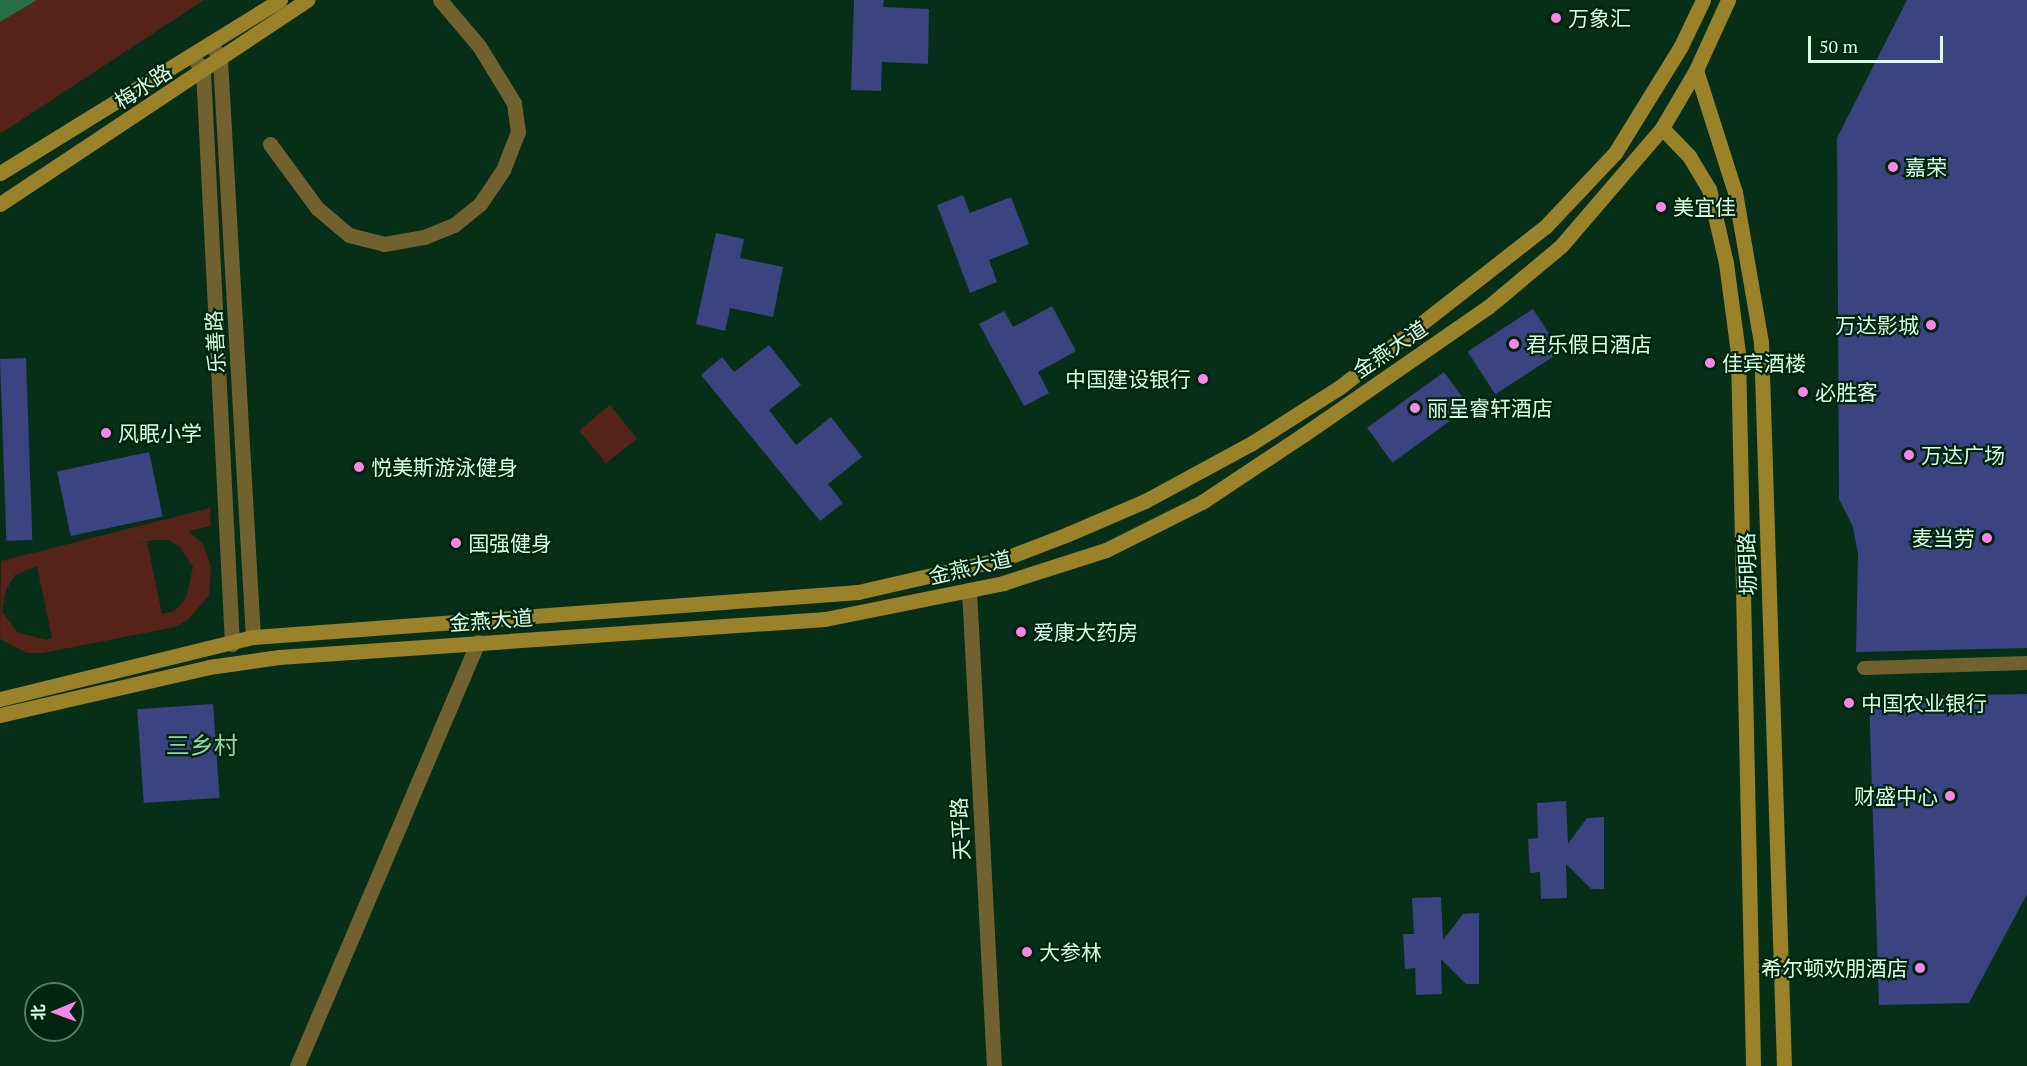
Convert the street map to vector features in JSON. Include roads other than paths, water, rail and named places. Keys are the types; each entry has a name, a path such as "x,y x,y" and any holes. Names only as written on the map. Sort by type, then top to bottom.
{"main road":[{"name":"梅水路","path":"0,173 193,57 280,0"},
{"name":"梅水路","path":"0,204 203,72 307,0"},
{"name":"金燕大道","path":"0,699 232,644 253,637 858,592 1006,558 1145,501 1252,443 1340,387 1545,227 1615,153 1681,46 1703,0"},
{"name":"金燕大道","path":"0,715 209,668 279,657 825,619 969,590 1106,550 1202,502 1488,307 1561,246 1662,128 1696,70 1728,0"},
{"name":"坜明路","path":"1696,70 1735,192 1761,342 1784,1066"},
{"name":"坜明路","path":"1662,128 1689,156 1709,189 1726,263 1738,353 1753,1066"}],"street":[{"path":"270,144 318,208 349,235 384,244 424,237 454,225 480,204 503,170 518,132 514,103 479,46 440,0"},
{"name":"乐善路","path":"212,45 220,60 253,637"},
{"path":"193,57 203,72"},
{"name":"乐善路","path":"203,72 232,644"},
{"name":"天平路","path":"969,590 994,1066"},
{"path":"297,1066 478,642"},
{"path":"1864,668 2027,663"}],"place":[{"name":"万象汇","path":"1556,18"},
{"name":"嘉荣","path":"1893,167"},
{"name":"美宜佳","path":"1661,207"},
{"name":"万达影城","path":"1931,325"},
{"name":"君乐假日酒店","path":"1514,344"},
{"name":"佳宾酒楼","path":"1710,363"},
{"name":"中国建设银行","path":"1203,379"},
{"name":"必胜客","path":"1803,392"},
{"name":"丽呈睿轩酒店","path":"1415,408"},
{"name":"风眠小学","path":"106,433"},
{"name":"万达广场","path":"1909,455"},
{"name":"悦美斯游泳健身","path":"359,467"},
{"name":"麦当劳","path":"1987,538"},
{"name":"国强健身","path":"456,543"},
{"name":"爱康大药房","path":"1021,632"},
{"name":"中国农业银行","path":"1849,703"},
{"name":"财盛中心","path":"1950,796"},
{"name":"大参林","path":"1027,952"},
{"name":"希尔顿欢朋酒店","path":"1920,968"}],"district":[{"name":"三乡村","path":"202,746"}]}
